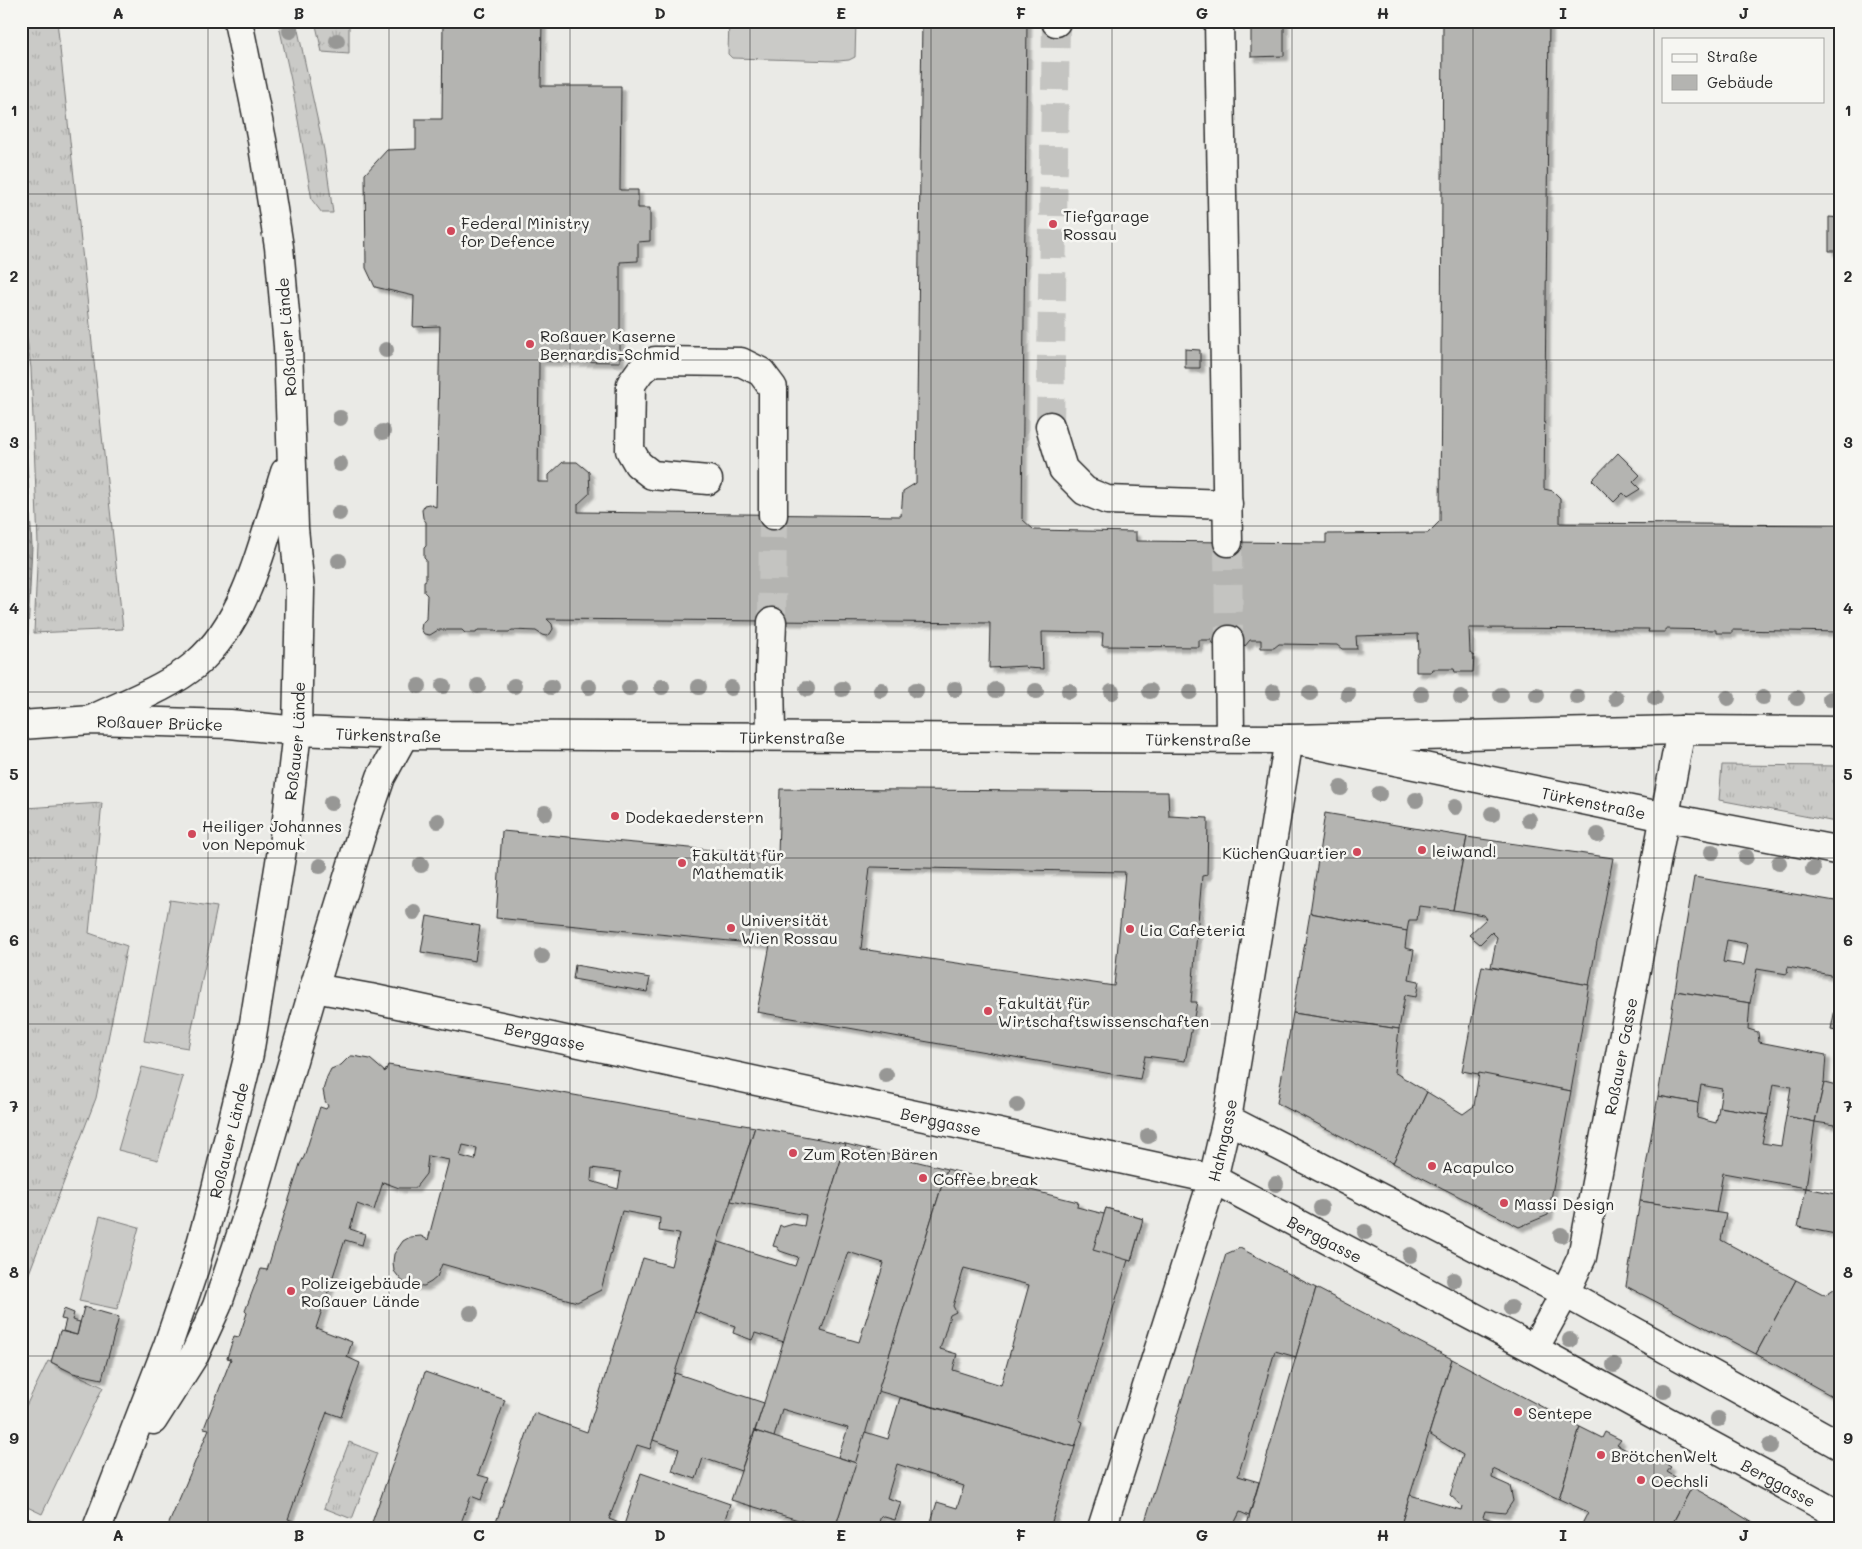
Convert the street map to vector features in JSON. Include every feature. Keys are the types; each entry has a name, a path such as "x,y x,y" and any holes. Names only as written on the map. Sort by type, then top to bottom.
{"main road":[{"name":"Roßauer Lände","path":"97,1528 168,1344 194,1269 214,1197 249,1054 287,819 297,731 300,590 294,528 288,346 279,246 262,140 238,21"},
{"path":"1219,21 1228,542"},
{"path":"708,480 652,475 638,464 630,450 630,384 641,370 655,361 741,362 761,372 773,388 773,515"},
{"path":"1050,426 1063,470 1085,491 1107,500 1228,504"},
{"path":"92,720 157,688 196,664 213,647 234,617 250,584 292,451"},
{"path":"771,736 770,674 772,622"},
{"path":"1229,640 1230,737"},
{"name":"Roßauer Brücke","path":"21,725 92,720 230,724 297,731"},
{"path":"1665,817 1681,730"},
{"name":"Türkenstraße","path":"297,731 404,736 1230,737 1289,739 1681,730 1841,731"},
{"path":"118,1477 195,1354 217,1306 251,1205 314,988 381,777 404,736"},
{"name":"Türkenstraße","path":"1289,739 1665,817 1841,851"},
{"name":"Hahngasse","path":"1102,1528 1213,1179 1227,1119 1289,739"},
{"name":"Roßauer Gasse","path":"1565,1293 1582,1256 1665,817"},
{"name":"Berggasse","path":"314,988 380,1000 1213,1179 1534,1349 1840,1515"},
{"path":"1227,1119 1565,1293 1841,1446"},
{"path":"1534,1349 1565,1293"}],"green space":[{"path":"21,21 57,21 123,629 34,633 38,544 31,368 21,296"},
{"path":"278,21 296,21 324,150 333,213 322,213 312,200 291,80"},
{"path":"315,21 349,21 349,54 322,52"},
{"path":"729,21 856,21 855,57 849,60 838,61 732,58 728,54"},
{"path":"1722,765 1841,766 1841,823 1719,800"},
{"path":"102,803 89,933 127,946 96,1098 21,1294 21,829 25,808"},
{"path":"170,900 217,907 188,1048 144,1041"},
{"path":"142,1067 183,1077 158,1160 118,1150"},
{"path":"100,1216 139,1227 117,1309 79,1301"},
{"path":"48,1361 103,1387 42,1514 21,1504 21,1416"},
{"path":"349,1442 377,1453 352,1519 324,1508"}],"water":[{"path":"21,368 32,546 21,783"}],"pier":[{"path":"21,639 29,639 24,783 21,785"}],"building":[{"name":"Roßauer Kaserne Bernardis-Schmid","path":"443,21 542,21 541,86 621,86 620,190 638,190 638,208 650,208 650,241 638,242 638,261 620,262 620,362 539,361 538,482 549,482 549,475 563,462 577,462 589,472 590,493 578,504 578,512 901,516 903,491 916,483 922,21 1027,21 1022,519 1034,530 1136,532 1136,541 1326,543 1326,534 1428,533 1440,521 1443,21 1549,21 1544,489 1553,491 1560,498 1560,523 1841,525 1841,632 1732,630 1732,633 1716,633 1716,630 1665,629 1665,632 1648,632 1649,629 1469,628 1470,653 1474,656 1473,672 1455,672 1454,669 1433,669 1432,672 1416,672 1416,657 1419,652 1418,634 1356,636 1357,649 1342,649 1337,645 1279,644 1274,648 1261,648 1261,640 1250,640 1245,646 1240,640 1219,640 1215,646 1211,640 1199,640 1199,647 1102,646 1103,633 1042,632 1043,669 1027,668 1025,666 989,668 990,623 547,619 552,624 553,629 546,636 536,631 512,630 509,632 498,632 496,630 478,630 476,633 465,633 462,630 438,630 430,635 424,634 421,629 422,623 426,619 427,595 424,592 426,560 424,558 424,548 426,546 426,522 423,518 422,510 424,505 429,504 436,507 440,326 413,327 414,296 375,287 366,268 365,174 387,150 416,149 416,119 442,119"},
{"path":"1251,21 1284,21 1284,56 1251,57"},
{"path":"1829,217 1841,218 1841,251 1829,251"},
{"path":"1185,349 1200,350 1200,368 1185,368"},
{"path":"1618,453 1640,475 1633,482 1640,489 1627,497 1623,493 1614,502 1592,480"},
{"name":"Universität Wien Rossau","path":"780,789 1168,792 1169,816 1208,818 1207,875 1202,876 1191,1002 1197,1002 1185,1061 1145,1056 1140,1079 757,1012 770,945 496,918 502,831 778,856","holes":["870,867 1125,872 1114,986 861,949"]},
{"path":"1325,813 1467,837 1453,910 1419,906 1417,920 1409,920 1407,931 1310,913"},
{"path":"1467,837 1613,858 1589,985 1491,967 1497,937 1492,932 1480,944 1469,935 1486,919 1483,915 1453,910"},
{"path":"1694,877 1841,902 1841,977 1788,967 1787,974 1757,969 1750,1003 1675,991","holes":["1727,940 1748,944 1744,965 1723,962"]},
{"path":"1310,913 1407,931 1405,948 1414,950 1409,979 1419,981 1416,997 1405,995 1399,1029 1293,1013"},
{"path":"427,916 480,926 475,961 421,952"},
{"path":"575,965 650,978 647,992 573,979"},
{"path":"1482,966 1589,985 1571,1091 1462,1071"},
{"path":"1841,980 1841,1031 1831,1029"},
{"path":"1675,991 1750,1003 1748,1029 1758,1032 1759,1042 1826,1055 1824,1083 1815,1122 1786,1116 1791,1087 1773,1084 1768,1115 1719,1107 1722,1089 1701,1085 1698,1103 1658,1096"},
{"path":"1293,1013 1399,1029 1394,1072 1427,1092 1393,1163 1277,1103"},
{"name":"Polizeigebäude Roßauer Lände","path":"350,1056 353,1056 370,1059 385,1072 388,1065 517,1085 755,1127 650,1449 637,1445 609,1519 624,1525 623,1528 494,1528 534,1413 587,1432 643,1258 671,1266 679,1234 659,1231 660,1218 622,1211 601,1290 577,1302 442,1264 437,1277 431,1282 424,1286 410,1285 402,1281 394,1271 394,1254 403,1241 410,1237 421,1236 428,1240 449,1160 428,1156 426,1174 415,1188 399,1188 383,1182 374,1210 357,1204 350,1229 365,1234 362,1245 345,1240 316,1328 352,1342 347,1357 360,1363 341,1417 327,1412 288,1519 311,1528 167,1528 209,1429 204,1428 231,1359 227,1358 234,1336 239,1337 247,1313 245,1311 261,1269 267,1270 320,1107 326,1109 328,1106 323,1090 327,1077 331,1069 341,1065","holes":["463,1145 477,1148 475,1160 460,1156","592,1168 621,1172 618,1189 591,1181"]},
{"path":"1479,1073 1571,1091 1548,1215 1519,1227 1393,1163 1427,1092 1463,1114 1474,1106"},
{"path":"1824,1083 1841,1087 1841,1126 1815,1122"},
{"path":"1658,1096 1698,1103 1697,1118 1716,1123 1719,1107 1768,1115 1762,1143 1781,1146 1786,1116 1815,1122 1806,1188 1723,1173 1716,1213 1640,1201"},
{"path":"755,1127 846,1144 784,1342 755,1333 752,1340 733,1333 735,1326 695,1312 719,1242 795,1266 798,1257 780,1251 777,1247 773,1246 780,1225 783,1227 793,1224 804,1226 806,1215 731,1201"},
{"path":"846,1144 947,1169 856,1463 838,1457 848,1428 782,1409 774,1437 755,1431","holes":["848,1252 884,1263 859,1342 821,1331"]},
{"path":"947,1169 970,1175 969,1179 998,1186 999,1182 1078,1202 1077,1207 1104,1214 1106,1208 1143,1219 1131,1261 1128,1260 1079,1420 1083,1422 1075,1447 878,1391","holes":["964,1268 1029,1285 1001,1385 953,1370 957,1354 940,1349 950,1315 956,1312 953,1306"]},
{"path":"1806,1188 1841,1195 1841,1235 1798,1227"},
{"path":"1640,1201 1726,1214 1721,1240 1796,1280 1756,1354 1626,1286"},
{"path":"1106,1208 1143,1219 1131,1261 1093,1250"},
{"path":"1240,1248 1316,1288 1296,1357 1275,1351 1238,1476 1259,1482 1249,1516 1240,1512 1232,1528 1143,1528 1226,1254"},
{"path":"1796,1280 1825,1295 1841,1284 1841,1401 1756,1354"},
{"path":"1316,1288 1452,1359 1400,1528 1246,1528"},
{"path":"84,1307 119,1317 102,1379 73,1373 51,1362 60,1331 77,1335"},
{"path":"64,1309 74,1313 72,1320 80,1322 77,1335 63,1331 66,1320 61,1319"},
{"path":"1452,1359 1580,1427 1559,1499 1493,1469 1492,1478 1510,1486 1513,1501 1505,1513 1485,1511 1483,1517 1518,1528 1400,1528 1410,1495 1461,1510 1462,1506 1450,1495 1463,1455 1429,1434"},
{"path":"425,1372 505,1400 478,1475 489,1478 481,1500 471,1496 459,1528 370,1528"},
{"path":"675,1373 764,1403 741,1471 703,1458 696,1479 672,1471 679,1449 653,1440"},
{"path":"900,1398 1075,1447 1050,1528 929,1528 937,1502 957,1508 964,1486 897,1464 887,1498 901,1502 895,1520 881,1516 877,1528 835,1528 865,1432 888,1439"},
{"path":"1580,1427 1602,1438 1605,1432 1621,1440 1617,1445 1651,1463 1654,1457 1671,1467 1667,1472 1692,1487 1670,1528 1580,1528 1588,1512 1559,1499"},
{"path":"755,1431 856,1463 835,1528 803,1528 805,1522 731,1500"},
{"path":"641,1473 730,1504 722,1528 633,1528 624,1525"},
{"path":"1692,1487 1719,1502 1761,1528 1670,1528"},
{"path":"21,1515 37,1523 35,1528 21,1528"},
{"path":"21,1515 37,1523 35,1528 21,1528"},
{"path":"723,1522 739,1528 722,1528"}],"tunnel":[{"path":"1050,426 1056,22"},
{"path":"772,622 773,515"},
{"path":"1228,542 1229,640"}],"place":[{"name":"Tiefgarage Rossau","path":"1053,224"},
{"name":"Federal Ministry for Defence","path":"451,231"},
{"name":"Roßauer Kaserne Bernardis-Schmid","path":"530,344"},
{"name":"Dodekaederstern","path":"615,816"},
{"name":"Heiliger Johannes von Nepomuk","path":"192,834"},
{"name":"leiwand!","path":"1422,850"},
{"name":"KüchenQuartier","path":"1357,852"},
{"name":"Fakultät für Mathematik","path":"682,863"},
{"name":"Universität Wien Rossau","path":"731,928"},
{"name":"Lia Cafeteria","path":"1130,929"},
{"name":"Fakultät für Wirtschaftswissenschaften","path":"988,1011"},
{"name":"Zum Roten Bären","path":"793,1153"},
{"name":"Acapulco","path":"1432,1166"},
{"name":"Coffee break","path":"923,1178"},
{"name":"Massi Design","path":"1504,1203"},
{"name":"Polizeigebäude Roßauer Lände","path":"291,1291"},
{"name":"Sentepe","path":"1518,1412"},
{"name":"BrötchenWelt","path":"1601,1455"},
{"name":"Oechsli","path":"1641,1480"}]}
